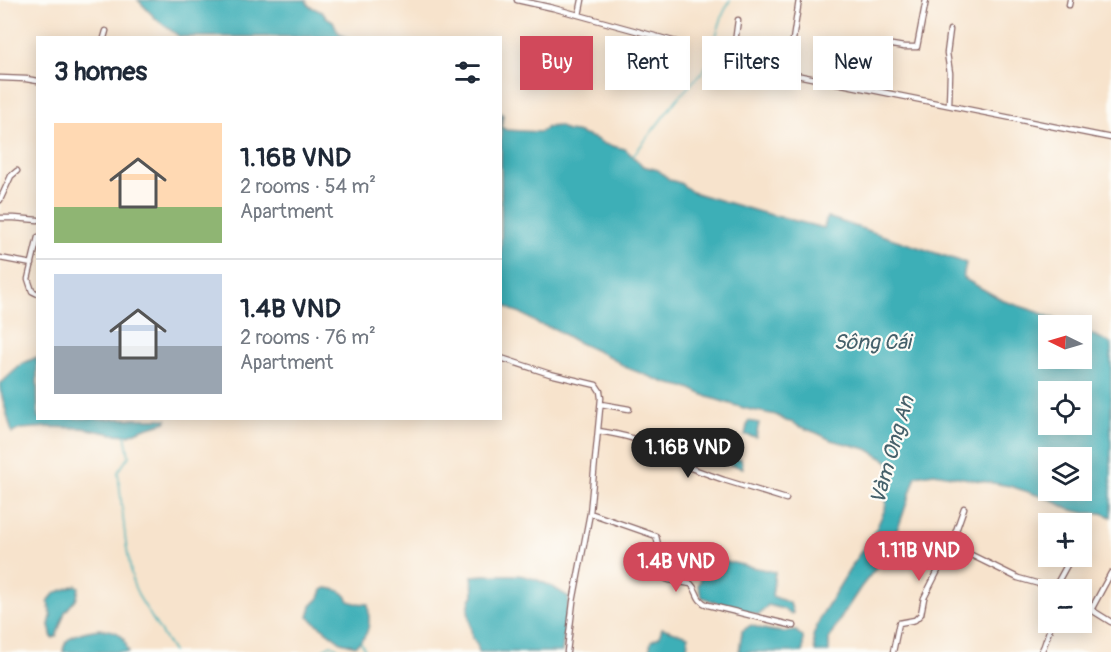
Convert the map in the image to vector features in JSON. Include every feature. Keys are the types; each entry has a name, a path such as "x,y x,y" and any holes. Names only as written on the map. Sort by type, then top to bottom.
{"street":[{"path":"519,0 655,36"},
{"path":"579,15 582,0"},
{"path":"794,36 799,0"},
{"path":"893,45 917,47 926,0"},
{"path":"736,36 738,20"},
{"path":"949,105 950,73 947,53 950,30"},
{"path":"105,36 106,31"},
{"path":"801,76 1111,138"},
{"path":"0,78 36,81"},
{"path":"0,200 11,176 16,171"},
{"path":"0,218 36,220"},
{"path":"36,246 29,283 32,291 36,293"},
{"path":"0,258 32,264"},
{"path":"502,358 550,374 596,385 600,391 601,404 590,513 573,602 567,652"},
{"path":"601,404 629,409"},
{"path":"598,431 636,440 660,457 786,499"},
{"path":"893,652 899,623 915,620 921,614 924,598 951,545 964,508"},
{"path":"590,513 656,536 666,579 691,584 697,598 702,603 794,626"},
{"path":"951,545 1018,578 1038,584"},
{"path":"1092,608 1111,573"},
{"path":"1092,611 1111,622"},
{"path":"1041,652 1048,633"}],"water":[{"path":"138,0 306,0 309,6 322,12 333,21 338,32 344,36 179,36 157,20"},
{"name":"Sông Cái","path":"559,126 604,144 625,149 643,166 658,170 670,180 680,183 692,192 824,228 827,217 966,263 963,278 1004,301 1045,315 1038,315 1038,369 1092,369 1092,334 1111,343 1111,517 1102,513 1085,513 1068,509 1054,501 1092,501 1092,447 1038,447 1038,495 1010,486 934,473 916,476 900,523 884,558 842,616 829,639 829,652 815,652 813,636 821,616 876,529 885,509 891,474 889,462 867,449 831,440 776,415 708,397 689,388 666,383 625,367 612,358 555,329 538,324 502,303 502,127 506,130 540,132 548,127"},
{"path":"36,357 36,420 167,420 166,422 129,435 83,428 50,427 20,429 12,433 0,384 22,364"},
{"path":"748,421 759,423 756,437 745,435"},
{"path":"719,438 728,444 725,455 741,459 743,468 710,460"},
{"path":"711,558 775,572 772,596 790,603 793,613 790,614 783,609 768,605 759,615 702,597 698,586 705,565"},
{"path":"472,576 530,577 569,597 562,652 479,652 472,637 468,610 473,595"},
{"path":"76,585 79,587 77,598 65,612 56,637 52,638 48,601 55,593"},
{"path":"326,588 340,591 349,601 368,604 367,633 355,646 341,642 308,617 311,606"},
{"path":"751,625 774,631 796,631 803,637 803,652 739,652 742,631"},
{"path":"662,628 688,636 687,652 649,652 651,641 659,637"},
{"path":"99,629 121,635 129,652 63,652 64,646 71,637"}],"waterway":[{"path":"633,156 677,99 704,70 730,0"},
{"path":"125,435 129,456 118,472 133,583 139,597 173,652"},
{"path":"361,642 366,652"},
{"path":"322,652 331,645 345,652"}],"water label":[{"name":"Vàm Ong An","path":"892,450"}]}
